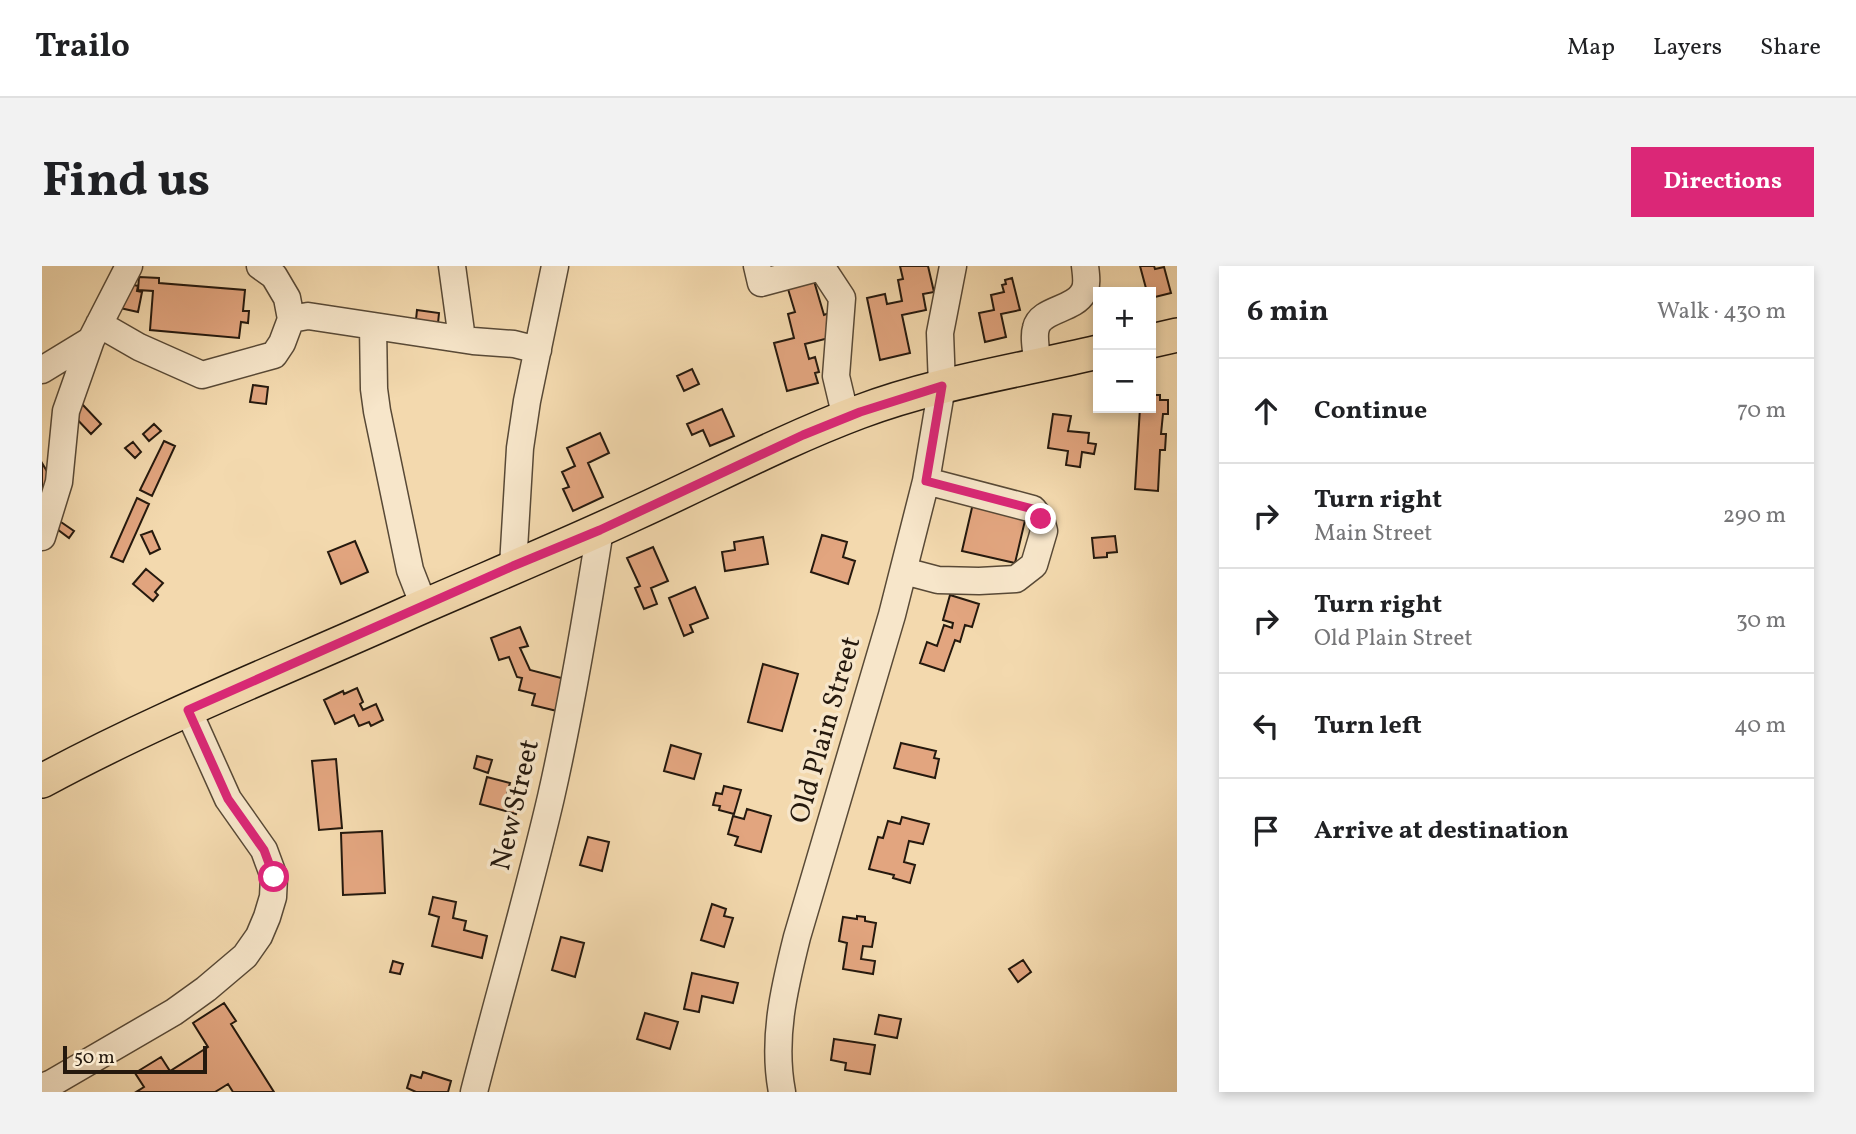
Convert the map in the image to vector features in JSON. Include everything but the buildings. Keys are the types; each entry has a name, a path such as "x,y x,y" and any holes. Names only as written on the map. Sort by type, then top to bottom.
{"main road":[{"path":"1156,340 1177,335"},
{"path":"42,781 188,710 600,530 792,440 846,418 942,386 1093,353"}],"street":[{"path":"42,535 59,482 66,411 95,332 128,266"},
{"path":"95,332 139,347 202,375 274,355 282,343 291,319 287,298 274,276 260,266"},
{"path":"452,266 462,339"},
{"path":"513,566 520,448 555,266"},
{"path":"757,266 761,283 821,266 842,298 836,376 846,418"},
{"name":"Old Plain Street","path":"782,1092 778,1035 789,970 904,571 926,481 942,386 940,333 953,266"},
{"path":"1038,366 1035,327 1041,319 1075,302 1083,293 1086,266"},
{"path":"291,319 308,316 514,344 538,350"},
{"path":"373,326 377,411 410,570 424,606"},
{"path":"42,370 95,332"},
{"path":"904,571 939,580 1016,579 1034,565 1044,531 1041,519 1033,509 926,481"},
{"name":"New Street","path":"474,1092 512,951 568,722 600,530"},
{"path":"42,1087 174,1012 206,989 245,956 259,936 267,917 273,897 274,877 264,850 228,799 188,710"}],"route":[{"path":"274,877 264,850 228,799 188,710 600,530 803,435 860,412 942,386 926,481 1033,509 1041,519"}]}
